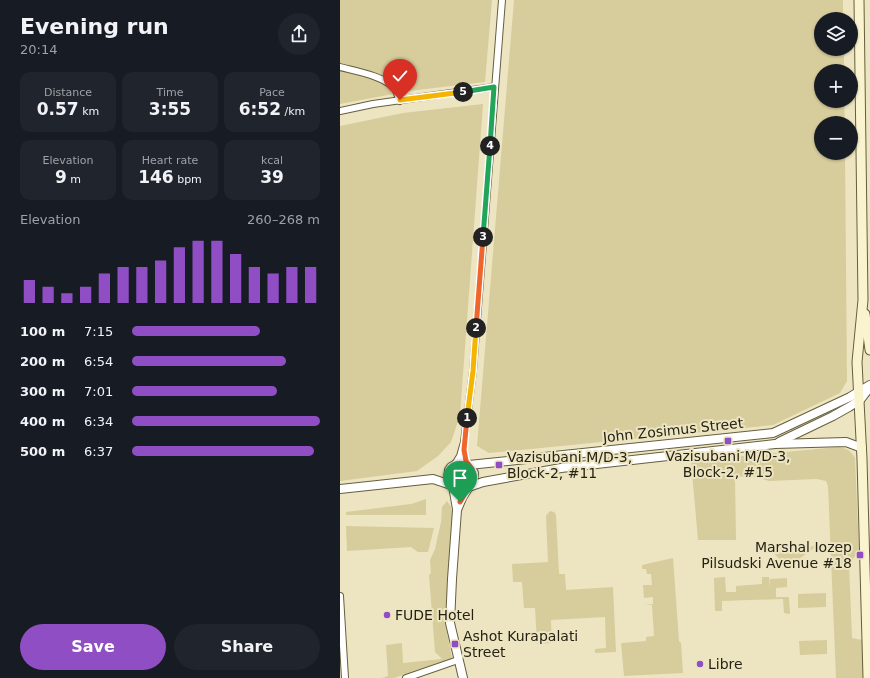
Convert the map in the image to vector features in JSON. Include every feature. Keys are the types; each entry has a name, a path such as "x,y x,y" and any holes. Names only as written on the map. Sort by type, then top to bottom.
{"main road":[{"path":"859,0 863,300 857,362 867,530 868,678"},
{"path":"863,300 870,350"}],"street":[{"path":"463,678 450,623 457,510 452,486 448,477 460,456 464,442 473,371 502,0"},
{"path":"340,67 367,73 384,82 394,88 400,100"},
{"path":"340,111 373,104 494,87"},
{"name":"John Zosimus Street","path":"771,445 833,416 860,396 870,386"},
{"name":"John Zosimus Street","path":"468,464 773,433 860,396"},
{"path":"766,434 771,445"},
{"path":"457,510 474,477 472,469 468,464 464,442"},
{"name":"John Zosimus Street","path":"469,487 497,479 561,468 771,445 846,442 862,448"},
{"path":"433,479 453,466 461,463 468,464"},
{"path":"340,489 433,479 461,490 469,487"},
{"path":"340,596 345,678"},
{"path":"406,678 458,660"}],"shaded area":[{"path":"340,0 492,0 485,82 409,91 340,104"},
{"path":"514,0 843,0 843,12 814,12 814,56 844,56 844,64 814,64 814,108 844,108 845,116 814,116 814,160 845,160 847,381 840,393 773,425 489,453 477,446"},
{"path":"483,104 460,415 451,442 438,456 417,471 340,481 340,126 403,113"},
{"path":"838,447 848,450 855,458 859,551 849,564 852,638 862,640 864,678 836,678 828,486 826,481 817,479 769,481 751,476 735,477 736,540 698,540 691,461"},
{"path":"426,499 426,515 346,515 346,512 411,504"},
{"path":"447,501 451,507 453,518 447,607 443,609 452,658 394,678 382,678 388,676 386,645 402,643 403,663 442,659 435,652 429,575 431,573 430,560 435,549 441,522 442,507"},
{"path":"550,511 554,512 556,515 559,574 565,574 566,590 613,587 616,652 595,653 595,649 606,648 605,617 551,620 552,643 537,644 535,608 524,608 522,582 513,582 512,564 548,562 546,516"},
{"path":"346,526 434,528 428,552 418,552 411,547 347,551"},
{"path":"817,546 789,566 783,563 774,553 778,548"},
{"path":"673,558 679,641 681,643 683,673 624,676 621,643 646,641 646,637 654,636 652,605 644,605 653,604 653,597 644,598 643,585 652,585 651,574 647,574 646,569 642,569 642,565"},
{"path":"725,577 726,592 736,592 736,586 762,584 762,577 769,577 770,588 770,579 787,578 787,587 776,588 776,597 789,597 790,614 784,613 783,599 722,601 722,611 715,611 714,578"},
{"path":"826,593 826,607 798,608 798,594"},
{"path":"827,640 827,654 800,655 799,641"}],"place":[{"name":"Vazisubani M/D-3, Block-2, #15","path":"728,441"},
{"name":"Vazisubani M/D-3, Block-2, #11","path":"499,465"},
{"name":"Marshal Iozep Pilsudski Avenue #18","path":"860,555"},
{"name":"FUDE Hotel","path":"387,615"},
{"name":"Ashot Kurapalati Street","path":"455,644"},
{"name":"Libre","path":"700,664"}],"route":[{"path":"400,100 494,87 473,371 464,442 466,461 474,473 474,477 472,484 460,502"}]}
